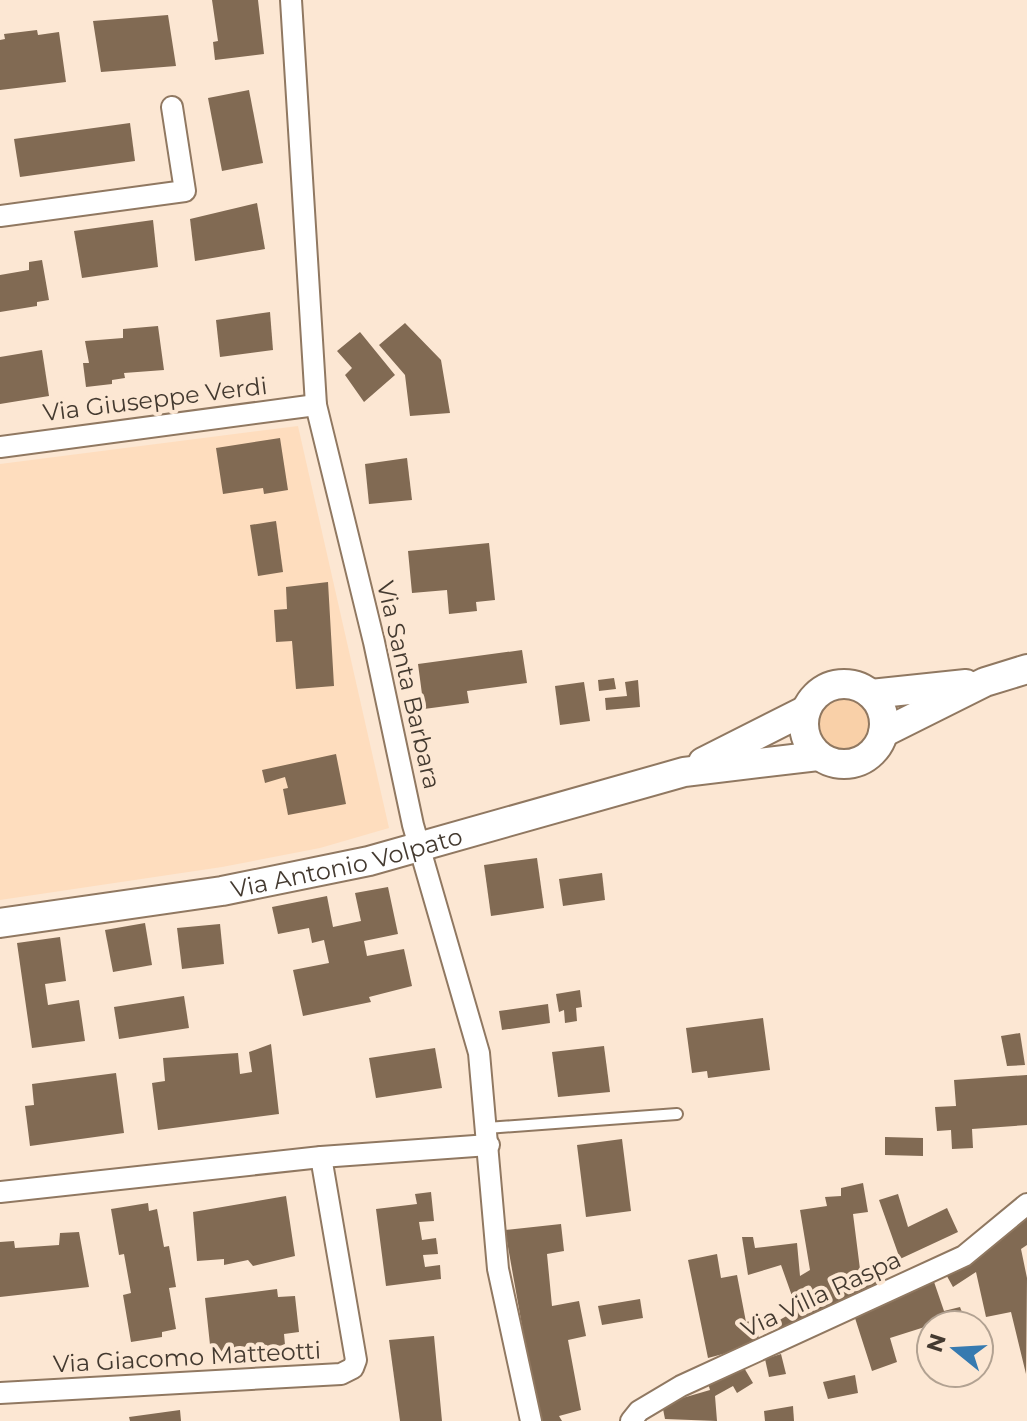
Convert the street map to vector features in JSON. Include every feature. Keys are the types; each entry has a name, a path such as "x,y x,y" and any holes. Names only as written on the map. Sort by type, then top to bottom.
{"street":[{"name":"Via Santa Barbara","path":"291,0 316,405 374,642 413,825 421,844 479,1053 498,1269 531,1421"},
{"path":"0,216 185,191 172,107"},
{"name":"Via Giuseppe Verdi","path":"0,447 316,405"},
{"path":"883,733 985,682 1027,669"},
{"path":"871,694 985,682"},
{"path":"842,684 858,686 871,694 880,706 883,733 878,746 857,763 843,765 818,756 805,735 806,710 814,697 827,687 842,684"},
{"name":"Via Antonio Volpato","path":"684,772 806,710"},
{"name":"Via Antonio Volpato","path":"0,923 222,891 369,861 684,772 818,756"},
{"path":"0,1192 488,1136"},
{"name":"Via Giacomo Matteotti","path":"0,1393 341,1374 353,1368 356,1360 321,1157"},
{"name":"Via Villa Raspa","path":"631,1421 639,1411 681,1386 964,1256 1027,1204"}],"lane":[{"path":"488,1136 677,1114"}],"shaded area":[{"path":"298,426 389,828 320,848 222,867 0,900 0,464"},
{"path":"844,698 862,706 870,724 862,742 844,750 826,742 818,724 826,706"}],"building":[{"path":"212,0 258,0 264,54 215,60 213,42 218,41"},
{"path":"168,15 176,66 101,72 93,21"},
{"path":"37,30 38,35 59,32 66,82 0,90 0,40 5,39 4,34"},
{"path":"249,90 263,163 222,171 208,98"},
{"path":"130,123 135,161 20,177 14,139"},
{"path":"257,203 265,249 195,261 190,219"},
{"path":"153,220 158,267 82,278 74,231"},
{"path":"42,260 49,300 37,302 37,306 0,312 0,275 29,270 29,262"},
{"path":"270,312 273,350 220,357 216,320"},
{"path":"405,323 441,360 450,413 410,416 405,375 379,345"},
{"path":"158,326 164,370 124,373 125,378 112,380 112,384 86,387 83,363 89,363 85,341 123,338 123,329"},
{"path":"360,332 395,375 364,402 345,375 352,368 337,351"},
{"path":"42,350 49,396 0,404 0,357"},
{"path":"280,438 288,490 264,494 263,488 223,494 216,448"},
{"path":"407,458 412,500 369,504 365,464"},
{"path":"276,521 283,572 258,576 250,525"},
{"path":"489,543 495,600 476,602 477,611 449,614 447,590 412,593 408,551"},
{"path":"328,582 334,686 296,689 292,641 276,642 274,610 287,609 286,587"},
{"path":"522,650 527,683 467,691 469,703 424,709 418,664"},
{"path":"614,678 616,689 599,691 598,680"},
{"path":"638,680 640,707 606,710 605,698 627,696 625,682"},
{"path":"584,682 590,721 560,725 555,686"},
{"path":"336,754 346,804 288,815 283,789 288,788 285,777 265,783 262,770"},
{"path":"537,858 544,908 491,916 484,865"},
{"path":"602,873 605,900 563,906 559,879"},
{"path":"388,887 398,934 364,941 367,956 404,949 412,986 369,997 371,1002 303,1016 293,970 329,963 324,940 312,943 309,928 278,934 272,907 327,896 333,927 361,921 355,893"},
{"path":"145,923 152,965 113,972 105,930"},
{"path":"220,924 224,964 182,969 177,928"},
{"path":"60,937 66,981 45,984 48,1005 79,1000 85,1041 32,1048 17,943"},
{"path":"580,990 582,1007 576,1008 577,1021 565,1023 564,1010 559,1012 556,994"},
{"path":"184,996 189,1028 119,1039 114,1007"},
{"path":"548,1004 550,1023 502,1030 499,1011"},
{"path":"763,1018 770,1070 708,1078 707,1071 692,1073 686,1028"},
{"path":"1020,1033 1025,1065 1007,1066 1001,1036"},
{"path":"271,1044 279,1114 158,1130 152,1083 165,1081 163,1058 238,1053 240,1074 252,1072 249,1052"},
{"path":"604,1046 610,1092 558,1097 552,1052"},
{"path":"435,1048 442,1088 376,1098 369,1058"},
{"path":"116,1073 124,1133 30,1146 25,1106 34,1105 32,1084"},
{"path":"1027,1075 1027,1125 972,1129 973,1148 952,1149 951,1130 937,1131 935,1107 956,1106 954,1080"},
{"path":"885,1137 923,1138 923,1156 885,1155"},
{"path":"622,1139 631,1211 586,1217 577,1145"},
{"path":"863,1183 868,1212 853,1214 861,1277 877,1270 884,1286 784,1339 776,1322 797,1310 781,1265 748,1275 742,1237 753,1237 755,1248 797,1243 800,1276 810,1270 800,1210 827,1206 825,1197 841,1196 841,1188"},
{"path":"431,1192 434,1221 419,1222 422,1240 436,1238 438,1254 423,1255 425,1267 440,1265 441,1279 386,1286 376,1209 417,1204 415,1194"},
{"path":"898,1194 908,1227 947,1208 958,1232 900,1259 879,1200"},
{"path":"286,1196 295,1256 253,1266 248,1260 224,1265 224,1259 197,1261 193,1212"},
{"path":"148,1203 149,1211 157,1209 164,1247 169,1246 176,1287 169,1288 176,1329 162,1332 162,1337 131,1342 123,1295 131,1293 124,1254 119,1255 111,1209"},
{"path":"1027,1217 1027,1245 1021,1249 1027,1278 1026,1374 1011,1312 995,1315 995,1309 984,1309 976,1272 953,1287 943,1269"},
{"path":"561,1224 564,1251 547,1254 552,1306 579,1301 586,1336 568,1340 581,1410 559,1416 562,1421 539,1421 505,1230"},
{"path":"79,1232 89,1287 0,1297 0,1242 14,1241 15,1248 59,1245 60,1233"},
{"path":"717,1254 721,1278 737,1275 746,1322 755,1320 760,1344 708,1358 688,1260"},
{"path":"932,1276 943,1309 915,1309 915,1330 890,1338 897,1362 872,1371 855,1318"},
{"path":"277,1289 278,1297 295,1296 299,1332 284,1334 285,1345 211,1354 205,1298"},
{"path":"640,1299 643,1318 602,1325 598,1306"},
{"path":"434,1336 442,1421 400,1421 389,1340"},
{"path":"781,1354 786,1374 769,1377 765,1359"},
{"path":"743,1366 753,1383 737,1393 733,1386 715,1396 717,1421 665,1419 662,1404 710,1390 707,1380"},
{"path":"855,1375 858,1393 828,1399 823,1382"},
{"path":"793,1406 794,1421 765,1421 764,1411"},
{"path":"180,1410 181,1421 130,1421 129,1417"}]}
